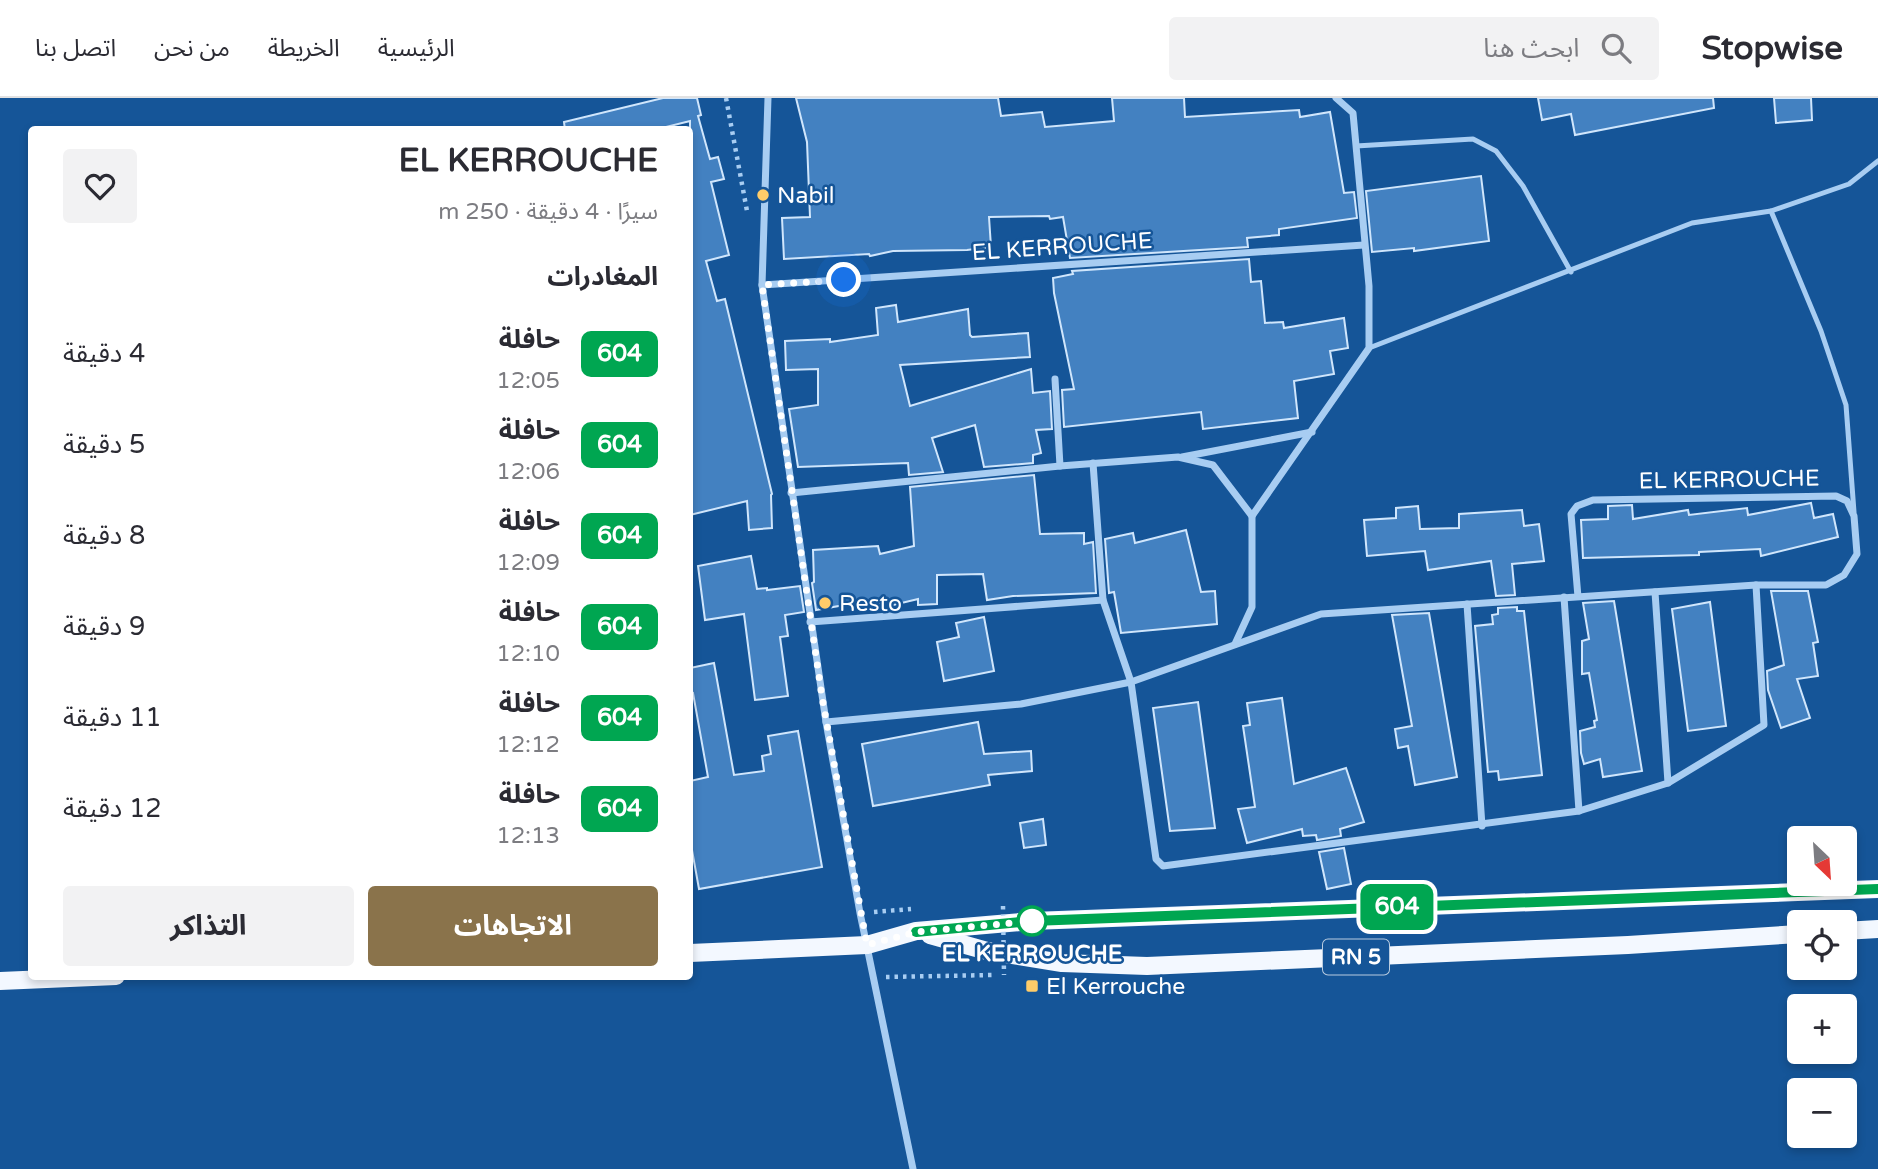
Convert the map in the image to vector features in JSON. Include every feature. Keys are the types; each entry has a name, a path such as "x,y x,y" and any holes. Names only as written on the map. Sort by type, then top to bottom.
{"main road":[{"name":"RN 5","path":"693,953 867,945 916,932 1032,921 1878,889"},
{"path":"1857,931 1878,929"},
{"name":"RN 5","path":"916,932 987,951 1062,963 1147,966 1787,935"},
{"path":"0,981 28,980"}],"street":[{"path":"768,98 762,285 826,722 860,913 913,1169"},
{"path":"1235,644 1252,607 1252,516 1369,348 1369,286 1353,113 1336,98"},
{"name":"EL KERROUCHE","path":"762,285 1364,245"},
{"path":"1055,379 1060,466"},
{"path":"791,494 1060,466 1178,457 1312,432"},
{"path":"1178,457 1213,465 1252,516"},
{"path":"1093,463 1103,600 1132,682 1156,859 1163,866 1580,811 1668,783 1764,725 1756,585"},
{"name":"EL KERROUCHE","path":"1577,597 1571,514 1577,506 1593,500 1836,496 1847,501 1854,516"},
{"path":"826,722 1021,704 1132,682 1321,614 1756,585 1826,584 1844,575 1857,554 1854,516"},
{"path":"1655,592 1668,783"},
{"path":"1564,597 1580,811"},
{"path":"810,622 1103,600"},
{"path":"1467,604 1482,826"}],"lane":[{"path":"1356,146 1473,139 1496,151 1523,186 1571,272"},
{"path":"1369,348 1692,223 1771,211 1849,184 1878,160"},
{"path":"1771,211 1821,331 1846,405 1854,516"}],"path":[{"path":"726,98 749,219"},
{"path":"875,978 1004,975 1003,906"},
{"path":"860,913 921,909"}],"building":[{"path":"663,98 697,98 701,115 698,116 710,159 718,157 724,179 711,182 729,255 706,261 717,301 725,299 772,494 772,528 749,530 747,501 693,514 693,126 690,126 690,121 670,126 564,126 564,122"},
{"path":"796,98 998,98 1001,116 1042,112 1045,127 1114,121 1112,98 1184,98 1185,117 1299,110 1300,117 1330,112 1344,193 1354,192 1357,218 1279,229 1279,235 1247,238 1248,247 1070,258 1063,217 989,217 991,247 784,259 782,218 810,217 807,142"},
{"path":"1538,98 1713,98 1714,108 1575,135 1571,114 1542,120"},
{"path":"1774,98 1811,98 1812,120 1776,123"},
{"path":"1481,176 1489,241 1414,251 1414,248 1372,252 1366,191"},
{"path":"1249,259 1251,282 1261,281 1265,323 1283,322 1284,328 1344,318 1348,348 1330,351 1334,374 1294,381 1298,418 1203,429 1201,412 1064,427 1062,390 1074,389 1053,278 1073,274 1072,271"},
{"path":"896,305 898,322 968,309 972,337 1028,333 1030,357 900,365 910,406 1031,369 1033,393 1050,391 1052,429 1036,430 1041,453 1033,455 1033,463 984,467 975,425 932,438 943,472 909,475 908,463 798,467 789,409 818,405 818,369 786,370 785,341 830,339 830,342 878,335 876,308"},
{"path":"1034,475 1040,534 1084,533 1084,544 1093,542 1096,593 1013,596 987,600 983,574 937,575 937,604 918,605 918,599 893,605 892,600 857,608 856,603 816,610 812,583 813,550 878,546 880,554 914,546 910,487"},
{"path":"1811,503 1814,518 1833,514 1838,537 1761,556 1760,549 1699,552 1699,555 1583,558 1581,520 1608,519 1608,506 1632,505 1633,519 1688,510 1689,515 1747,508 1748,515"},
{"path":"1418,506 1420,529 1459,528 1459,514 1522,510 1524,526 1539,524 1544,561 1512,564 1515,595 1496,596 1491,561 1428,570 1425,551 1367,556 1364,520 1396,518 1396,508"},
{"path":"1186,530 1201,592 1215,591 1217,624 1121,633 1114,592 1109,593 1105,539 1133,533 1135,543"},
{"path":"751,556 757,589 800,586 804,612 785,615 788,636 780,637 788,696 755,700 744,614 705,620 698,566"},
{"path":"1771,591 1808,591 1818,642 1813,643 1818,676 1797,679 1810,718 1781,728 1768,690 1767,671 1784,665"},
{"path":"1614,601 1642,771 1603,777 1600,759 1584,764 1581,753 1580,731 1595,727 1594,721 1597,720 1589,673 1582,674 1582,641 1589,639 1583,603"},
{"path":"1710,602 1726,726 1688,731 1672,609"},
{"path":"1517,607 1517,611 1524,611 1542,775 1499,780 1498,771 1488,772 1475,626 1493,624 1492,615 1498,614 1498,608"},
{"path":"1429,613 1457,777 1415,785 1408,746 1398,748 1395,729 1412,726 1392,615"},
{"path":"984,617 994,671 944,681 937,642 959,637 956,623"},
{"path":"714,663 734,775 764,771 762,756 771,754 768,736 798,731 822,867 699,889 693,856 693,780 708,777 693,693 693,667"},
{"path":"1282,698 1294,784 1346,768 1364,822 1340,829 1341,836 1317,840 1316,835 1303,836 1302,829 1247,843 1238,809 1255,807 1243,726 1250,725 1247,703"},
{"path":"1198,702 1215,828 1170,831 1153,708"},
{"path":"978,722 984,754 1031,751 1032,771 988,775 990,785 873,806 862,744"},
{"path":"1043,819 1046,845 1024,848 1020,823"},
{"path":"1344,848 1351,884 1327,889 1319,852"}],"bus line":[{"name":"604","path":"916,932 1032,921 1878,889"}],"place":[{"name":"Nabil","path":"763,195"},
{"name":"Resto","path":"825,603"},
{"name":"EL KERROUCHE","path":"1032,921"},
{"name":"El Kerrouche","path":"1032,986"}],"route":[{"path":"844,280 762,285 822,697 867,945 916,932 1032,921"}]}
